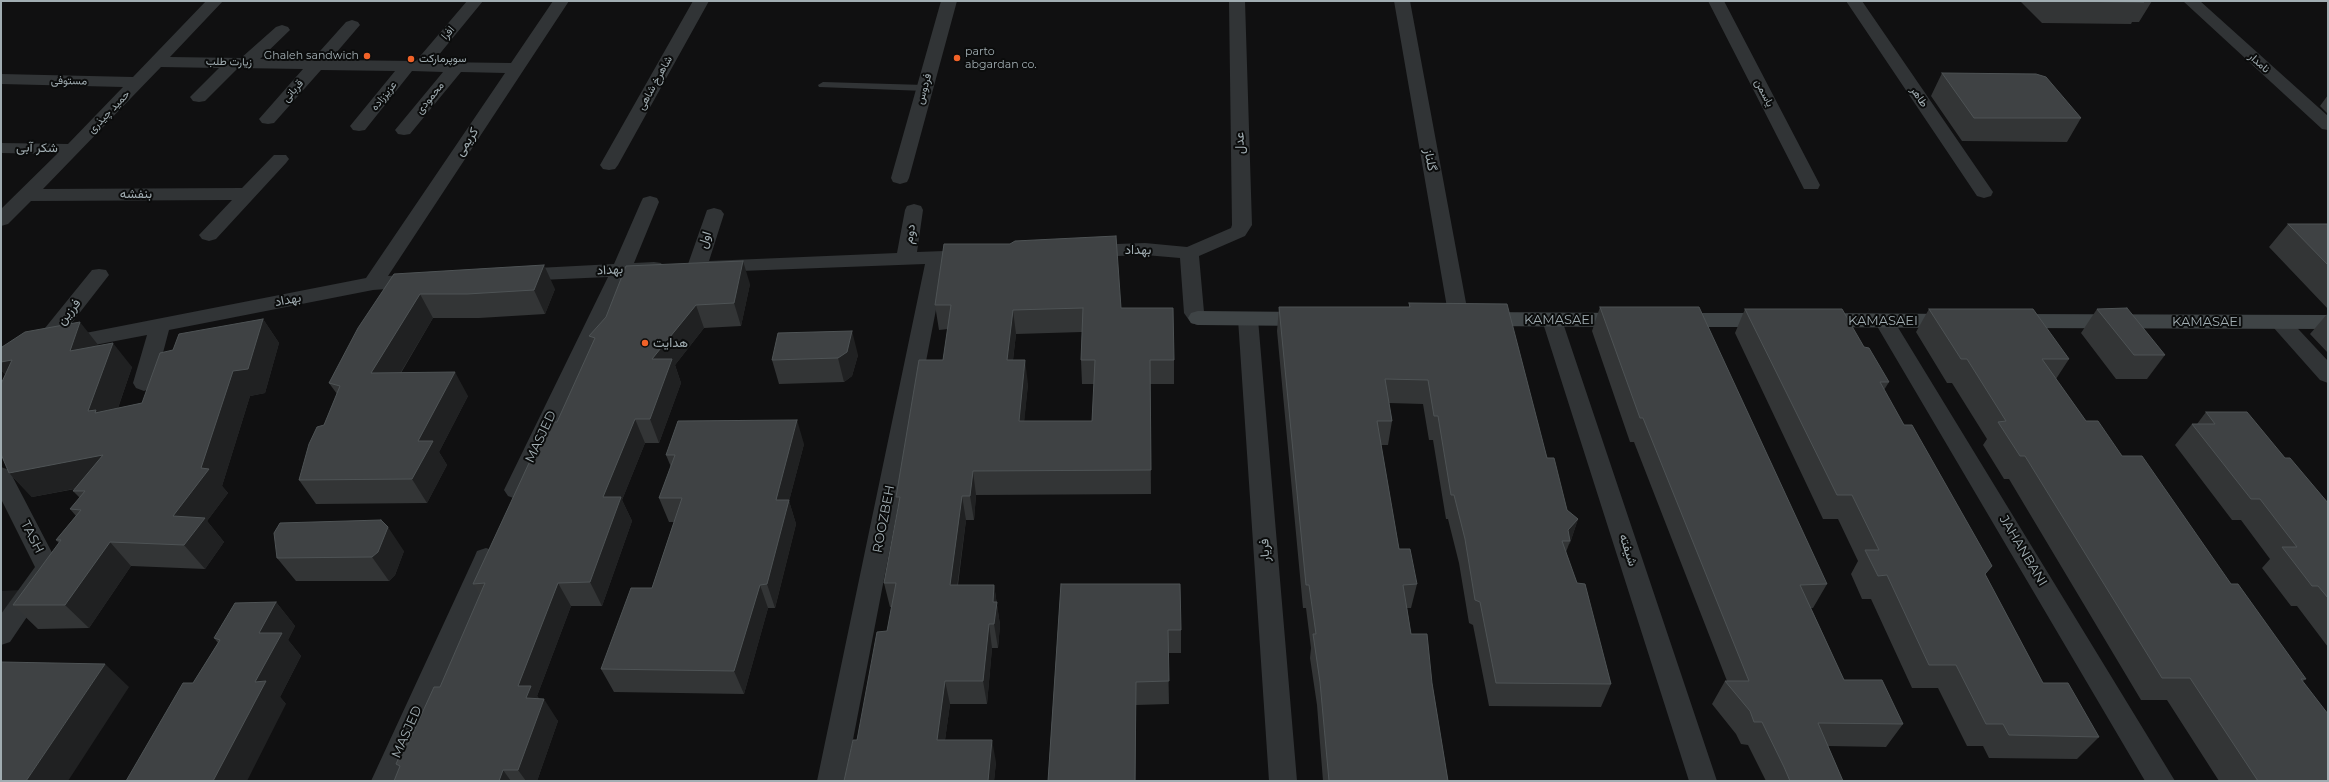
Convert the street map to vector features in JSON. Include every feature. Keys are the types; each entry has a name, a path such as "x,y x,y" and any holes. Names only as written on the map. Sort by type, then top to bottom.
{"street":[{"name":"حمید چیذری","path":"1,220 73,149 215,1"},
{"name":"افرا","path":"415,66 475,1"},
{"name":"کریمی","path":"373,283 561,1"},
{"name":"شاهرخ شاهی","path":"609,165 701,1"},
{"name":"فردوس","path":"900,178 949,1"},
{"name":"عدل","path":"1189,253 1238,232 1242,225 1237,1"},
{"name":"گلناز","path":"1402,1 1451,319"},
{"name":"یاسمن","path":"1716,1 1811,185"},
{"name":"طاهر","path":"1854,1 1984,192"},
{"name":"نامدار","path":"2191,1 2328,125"},
{"name":"قربانی","path":"268,119 352,25"},
{"path":"199,97 282,30"},
{"name":"زیارت طلب","path":"156,62 241,62 517,68"},
{"name":"عزیززاده","path":"359,126 415,66"},
{"name":"محمودی","path":"404,130 456,66"},
{"name":"مستوفی","path":"1,80 137,82"},
{"name":"شکر آبی","path":"1,148 73,149"},
{"path":"209,235 280,159"},
{"name":"بنفشه","path":"25,195 248,194"},
{"name":"MASJED","path":"508,509 621,270 650,202"},
{"name":"دوم","path":"906,258 914,210"},
{"name":"اول","path":"684,267 714,214"},
{"name":"بهداد","path":"1068,252 1145,249 1189,253"},
{"path":"1189,253 1194,313 1198,318 1326,319"},
{"name":"بهداد","path":"497,276 990,255"},
{"name":"ROOZBEH","path":"831,781 936,257"},
{"name":"فرزین","path":"39,349 99,274"},
{"name":"بهداد","path":"20,361 39,349 373,283 435,280"},
{"path":"393,300 404,282"},
{"name":"فریار","path":"1248,319 1282,781"},
{"name":"KAMASAEI","path":"1451,319 1971,321"},
{"name":"شیفته","path":"1552,320 1704,781"},
{"name":"JAHANBANI","path":"1884,321 2161,781"},
{"name":"KAMASAEI","path":"1995,321 2328,322"},
{"path":"2280,322 2328,375"},
{"path":"144,383 160,325"},
{"name":"TASH","path":"1,476 48,568 1,634"},
{"name":"MASJED","path":"384,781 495,538"}],"lane":[{"path":"823,85 925,88"}],"shaded area":[{"path":"21,590 1,618 1,591"}],"building":[{"path":"2054,1 2143,1 2144,2"},
{"path":"1942,73 2036,74 2046,77 2081,118 1974,118"},
{"path":"2288,224 2328,224 2328,265"},
{"path":"1116,236 1121,308 1173,308 1174,360 1150,360 1151,470 973,471 970,496 962,496 950,585 994,585 993,602 997,602 994,624 989,624 983,681 945,681 937,740 992,740 988,781 844,781 853,740 857,740 877,632 887,631 896,583 884,583 900,497 896,497 919,360 943,360 951,305 935,305 944,244 1010,244 1015,241","holes":["1083,308 1081,360 1095,360 1092,421 1019,421 1025,360 1007,360 1013,310"]},
{"path":"743,261 734,303 696,305 652,359 672,359 650,419 635,419 603,497 621,497 590,582 558,583 518,686 531,686 526,698 544,699 518,770 503,770 499,781 394,781 400,766 396,764 405,744 408,744 434,687 440,687 485,583 473,584 548,422 557,422 595,338 589,336 606,317 626,266"},
{"path":"544,265 534,290 467,294 420,294 371,373 455,372 418,441 433,441 412,479 299,480 309,444 317,427 324,425 340,386 329,383 358,328 394,274"},
{"path":"1409,303 1507,304 1547,458 1554,458 1567,510 1578,519 1568,530 1570,541 1562,541 1577,583 1585,584 1611,684 1496,683 1480,602 1475,600 1465,539 1454,495 1451,495 1438,416 1434,416 1428,380 1385,379 1392,421 1377,421 1399,549 1410,549 1417,584 1403,585 1411,634 1427,634 1432,683 1448,781 1329,781 1320,682 1313,634 1316,634 1309,585 1306,585 1279,307 1410,307"},
{"path":"1600,307 1699,307 1827,584 1800,585 1844,680 1882,680 1903,724 1818,723 1843,781 1790,781 1762,722 1754,722 1750,711 1725,681 1749,681 1643,418 1640,418"},
{"path":"2127,308 2165,355 2134,355 2097,309"},
{"path":"1745,309 1842,309 1864,347 1869,348 1889,382 1880,382 1904,425 1912,425 1992,566 1985,574 2043,683 2068,683 2099,737 2009,735 2003,724 1986,724 1956,665 1929,665 1887,575 1878,576 1865,550 1879,550 1852,495 1837,495"},
{"path":"1929,309 2033,309 2069,359 2042,359 2086,421 2098,421 2122,456 2142,456 2231,584 2238,584 2306,679 2301,679 2328,714 2328,781 2258,781 2190,678 2162,678 2025,456 2020,456 1998,422 2006,421 1967,359 1961,359"},
{"path":"263,319 248,369 233,371 201,468 209,469 173,516 205,518 184,545 110,542 65,605 13,605 61,540 56,540 81,510 70,509 85,491 73,491 103,455 9,473 1,454 1,384 12,360 1,362 2,347 25,332 80,322 70,351 113,343 88,411 96,410 95,413 142,403 160,353 173,350 179,334"},
{"path":"852,331 847,352 838,358 772,360 778,333"},
{"path":"2206,412 2247,412 2285,458 2290,458 2328,503 2328,598 2318,586 2312,586 2282,547 2297,547 2260,499 2251,499 2192,424 2215,424"},
{"path":"797,420 776,500 789,500 767,584 760,585 734,671 601,669 631,588 652,588 682,498 659,498 675,455 666,455 678,421"},
{"path":"381,520 388,527 378,552 372,557 277,558 274,533 280,523"},
{"path":"1061,584 1180,584 1181,630 1168,630 1169,681 1136,682 1135,781 1048,781"},
{"path":"276,602 259,633 282,633 255,682 266,681 213,781 126,781 183,683 193,683 220,640 214,638 235,603"},
{"path":"1,662 105,664 26,781 1,781"}],"place":[{"name":"Ghaleh sandwich","path":"367,56"},
{"name":"parto abgardan co.","path":"957,58"},
{"name":"سوپرمارکت","path":"411,59"},
{"name":"هدایت","path":"645,343"}]}
